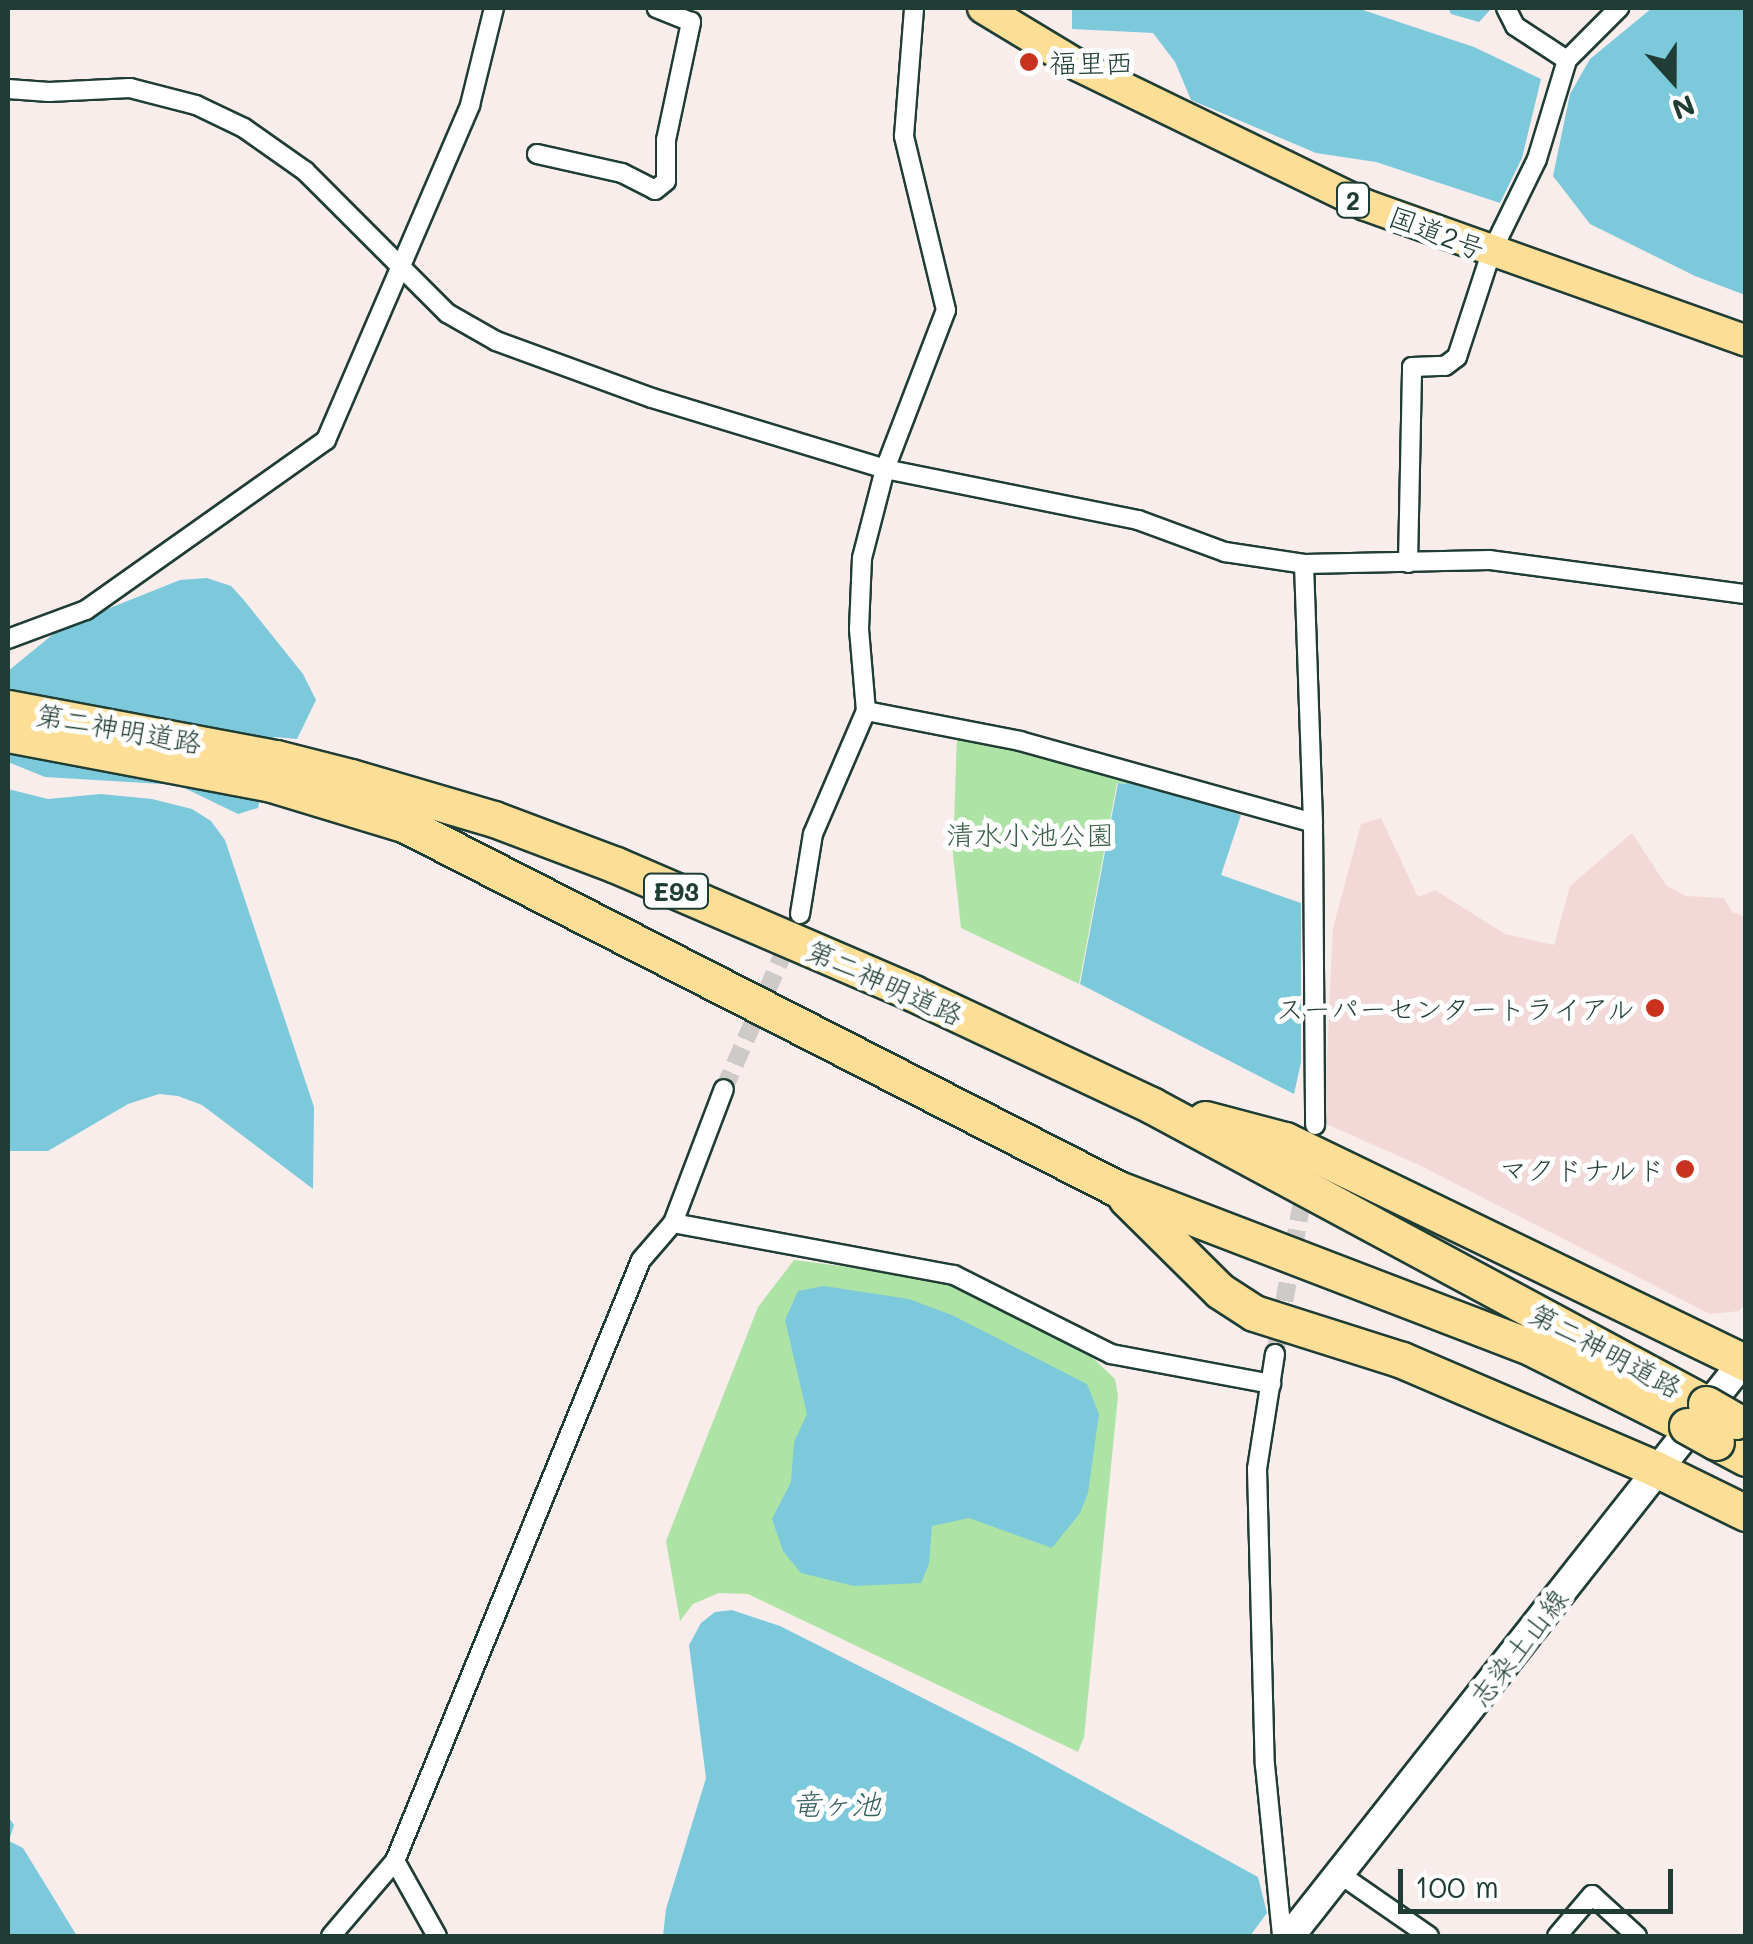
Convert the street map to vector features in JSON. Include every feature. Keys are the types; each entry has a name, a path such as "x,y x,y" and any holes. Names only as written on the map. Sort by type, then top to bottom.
{"highway":[{"name":"国道2号","path":"983,8 1079,66 1365,206 1746,341"},
{"name":"第二神明道路","path":"8,708 494,819 616,865 913,992 1150,1105 1710,1423"},
{"name":"第二神明道路","path":"8,734 272,770 447,844 1116,1188 1532,1348 1710,1423"},
{"path":"1150,1105 1285,1140 1745,1361"},
{"path":"1116,1188 1220,1291 1254,1313 1402,1360 1656,1469 1746,1513"}],"main road":[{"name":"志染土山線","path":"1290,1936 1745,1361"}],"street":[{"path":"8,639 86,610 326,440 470,105 494,8"},
{"path":"537,154 622,174 654,190 666,181 666,140 691,22 657,8"},
{"path":"800,914 814,834 866,711 859,630 862,558 886,470 946,310 904,136 914,8"},
{"path":"1506,8 1515,26 1567,60"},
{"path":"1408,563 1412,367 1445,366 1457,358 1491,253 1537,159 1567,60 1620,8"},
{"path":"8,89 49,92 130,88 196,105 244,128 305,171 447,313 496,341 652,398 886,470 1138,520 1225,552 1304,564 1490,560 1746,594"},
{"path":"1304,564 1313,823 1315,1125"},
{"path":"866,711 1020,740 1313,823"},
{"path":"330,1936 395,1861 641,1260 672,1223 724,1089"},
{"path":"672,1223 954,1275 1111,1354 1270,1384"},
{"path":"1275,1354 1258,1470 1265,1764 1282,1936"},
{"path":"1656,1469 1746,1531"},
{"path":"395,1861 437,1936"},
{"path":"1340,1875 1429,1936"},
{"path":"1557,1936 1592,1895 1637,1936"}],"shaded area":[{"path":"1381,818 1418,897 1435,890 1505,934 1554,945 1570,886 1632,833 1666,885 1686,896 1724,898 1732,912 1745,917 1746,1303 1739,1311 1710,1314 1419,1165 1324,1123 1333,928 1361,824"}],"green space":[{"name":"清水小池公園","path":"957,734 1127,777 1126,784 1117,783 1079,984 961,928 953,855"},
{"path":"794,1260 926,1277 993,1301 1077,1343 1115,1379 1118,1396 1084,1737 1078,1752 748,1594 719,1593 693,1604 680,1621 666,1541 758,1307"}],"water":[{"path":"1072,8 1357,8 1474,47 1541,79 1522,158 1500,203 1376,162 1316,153 1191,100 1175,62 1153,33 1072,29"},
{"path":"1448,8 1492,8 1479,22 1451,14"},
{"path":"1652,8 1745,8 1745,295 1695,276 1590,224 1553,176 1570,94 1590,59"},
{"path":"207,578 231,586 243,599 303,674 316,700 297,739 274,737 258,808 238,814 178,785 45,777 8,762 8,671 62,627 180,580"},
{"path":"1127,777 1241,815 1221,875 1301,903 1301,1062 1294,1094 1080,984 1118,783 1126,784"},
{"path":"8,789 48,799 101,794 152,799 192,809 211,821 225,840 314,1107 313,1189 202,1105 178,1096 159,1094 128,1104 48,1151 8,1151"},
{"path":"824,1286 909,1299 952,1315 1087,1384 1099,1414 1088,1493 1080,1513 1052,1548 969,1518 932,1526 929,1564 921,1583 854,1586 801,1573 783,1551 772,1519 791,1482 794,1442 807,1414 785,1320 798,1291"},
{"name":"竜ヶ池","path":"732,1610 780,1626 1024,1749 1258,1877 1267,1913 1250,1936 663,1936 666,1909 706,1778 689,1645 701,1623 715,1612"},
{"path":"8,1816 14,1825 9,1841 23,1848 77,1936 8,1936"}],"tunnel":[{"path":"724,1089 792,933"},
{"path":"1275,1354 1305,1184"}],"place":[{"name":"福里西","path":"1029,62"},
{"name":"スーパーセンタートライアル","path":"1655,1008"},
{"name":"マクドナルド","path":"1685,1169"}]}
